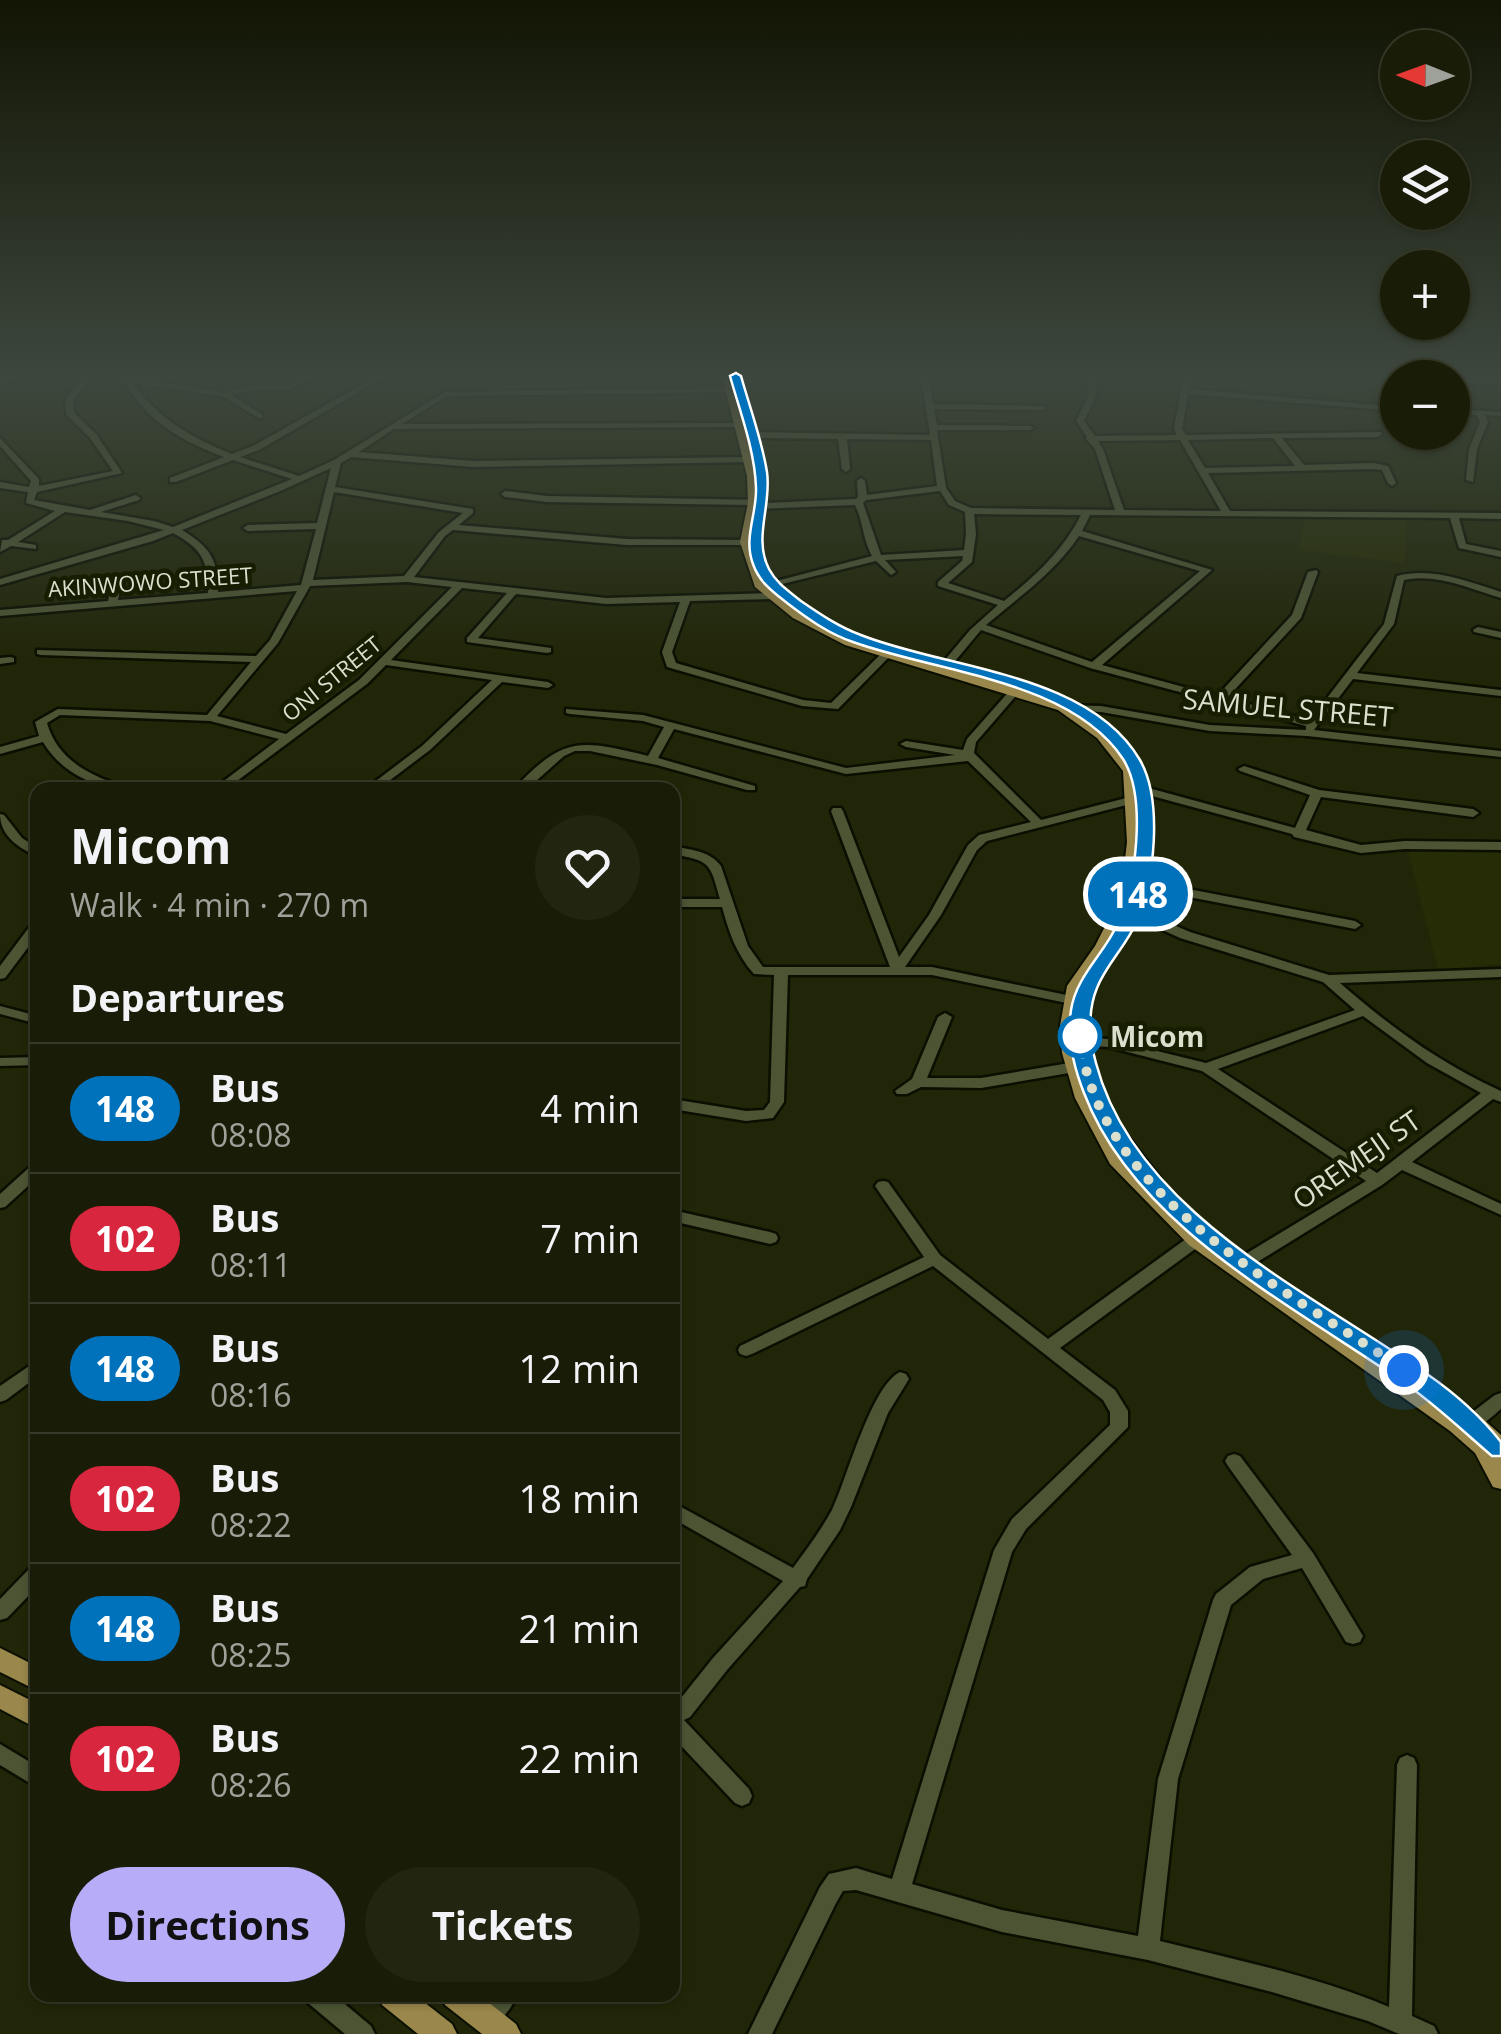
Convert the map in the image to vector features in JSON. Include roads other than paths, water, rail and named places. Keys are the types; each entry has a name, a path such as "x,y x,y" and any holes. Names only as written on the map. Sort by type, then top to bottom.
{"main road":[{"path":"751,471 758,505 746,542 759,584 846,634 1067,706"},
{"path":"761,471 755,542 771,590 822,628 887,654 1022,686 1067,706 1116,749 1130,772 1139,796 1141,884 1132,911 1077,1001"},
{"path":"1139,796 1128,895 1103,946 1076,986 1075,1067 1098,1130 1117,1159 1196,1240 1458,1425 1483,1447 1501,1480"},
{"path":"1075,1040 1112,1131 1167,1200 1207,1236 1423,1384 1501,1449"},
{"path":"0,1659 30,1676"},
{"path":"0,1696 30,1713"},
{"path":"401,2002 442,2034"},
{"path":"469,2002 499,2016"}],"street":[{"path":"27,471 36,481 30,501 173,530 208,556 213,598"},
{"path":"0,485 32,490 117,471"},
{"path":"172,480 197,471"},
{"path":"276,471 300,479"},
{"path":"0,582 173,530 318,471"},
{"path":"210,718 260,659 305,585 337,471"},
{"path":"939,471 942,488 952,503 969,511 1501,516"},
{"path":"1107,471 1121,513"},
{"path":"1204,471 1226,514"},
{"path":"1383,471 1392,483"},
{"path":"1470,480 1471,471"},
{"path":"860,481 868,524 866,541 891,572"},
{"path":"505,494 547,499 758,505 861,500 942,488"},
{"path":"334,489 470,511 450,528 407,579"},
{"path":"88,512 136,498"},
{"path":"3,544 64,510"},
{"path":"969,511 967,562 941,584 1007,605"},
{"path":"944,667 980,626 1046,570 1078,533 1086,513"},
{"path":"1454,516 1462,546 1501,554"},
{"path":"248,528 322,526"},
{"path":"450,528 627,542 746,542"},
{"path":"1078,533 1207,570 1094,666"},
{"path":"3,544 34,547"},
{"name":"AKINWOWO STREET","path":"0,614 407,579 606,601 686,600 771,590 876,558 968,553"},
{"path":"1221,698 1297,616 1313,572"},
{"path":"980,626 1094,666 1221,698 1310,728 1390,624 1397,586 1404,576 1437,578 1501,595"},
{"name":"ONI STREET","path":"229,782 386,662 459,585"},
{"path":"112,604 116,586"},
{"path":"512,593 472,640 547,650"},
{"path":"686,600 668,652 671,665 785,699 834,707 887,654"},
{"path":"1478,630 1501,635"},
{"path":"41,652 260,659"},
{"path":"386,662 548,685"},
{"path":"1350,675 1501,693"},
{"path":"381,782 426,748 499,678"},
{"path":"969,756 971,741 1016,690"},
{"name":"SAMUEL STREET","path":"1067,706 1210,728 1310,728 1501,754"},
{"path":"94,782 44,738 42,722 58,712 210,718 289,738"},
{"path":"570,712 643,718 846,772 969,756"},
{"path":"650,761 670,726"},
{"path":"0,751 44,738"},
{"path":"906,744 969,756 1037,822"},
{"path":"528,782 562,752 576,747 650,761 751,788"},
{"path":"1244,768 1317,793 1473,812"},
{"path":"1298,834 1317,793"},
{"path":"897,969 935,915 972,848 999,831 1139,796 1361,849 1406,845 1501,846"},
{"path":"837,811 897,969"},
{"path":"0,818 30,848"},
{"path":"0,848 18,840"},
{"path":"680,852 708,858 717,866 725,903 748,962 759,972 932,972 1077,1001"},
{"path":"1141,884 1355,925"},
{"path":"680,903 725,903"},
{"path":"1132,911 1184,935 1328,979 1501,973"},
{"path":"0,975 30,936"},
{"path":"680,1105 746,1116 768,1115 777,1102 781,974"},
{"path":"1328,979 1364,1012 1421,1052 1496,1094"},
{"path":"0,1010 30,1018"},
{"path":"1207,1068 1364,1012"},
{"path":"918,1082 945,1017"},
{"path":"1075,1040 1170,1056 1207,1068 1377,1181"},
{"path":"0,1062 30,1061"},
{"path":"902,1090 918,1082 981,1083 1075,1067"},
{"name":"OREMEJI ST","path":"1245,1262 1377,1181 1496,1094"},
{"path":"1399,1162 1501,1210"},
{"path":"0,1203 30,1175"},
{"path":"883,1186 934,1259 1109,1395 1118,1411 1119,1427 1019,1524 1002,1550 899,1891"},
{"path":"680,1217 770,1238"},
{"path":"1050,1346 1196,1240"},
{"path":"746,1350 934,1259"},
{"path":"0,1396 30,1372"},
{"path":"680,1712 798,1580 836,1522 881,1403 900,1379"},
{"path":"1472,1422 1501,1400"},
{"path":"1234,1461 1306,1559 1352,1636"},
{"path":"680,1514 798,1580"},
{"path":"1148,1949 1168,1779 1223,1600 1257,1573 1306,1559"},
{"path":"0,1612 30,1581"},
{"path":"680,1730 742,1796"},
{"path":"0,1753 30,1774"},
{"path":"1400,2021 1407,1765"},
{"path":"760,2034 837,1881 856,1879 1002,1922 1148,1949 1272,1981 1400,2021 1426,2034"},
{"path":"325,2002 364,2034"}],"place":[{"name":"Micom","path":"1080,1036"}]}
